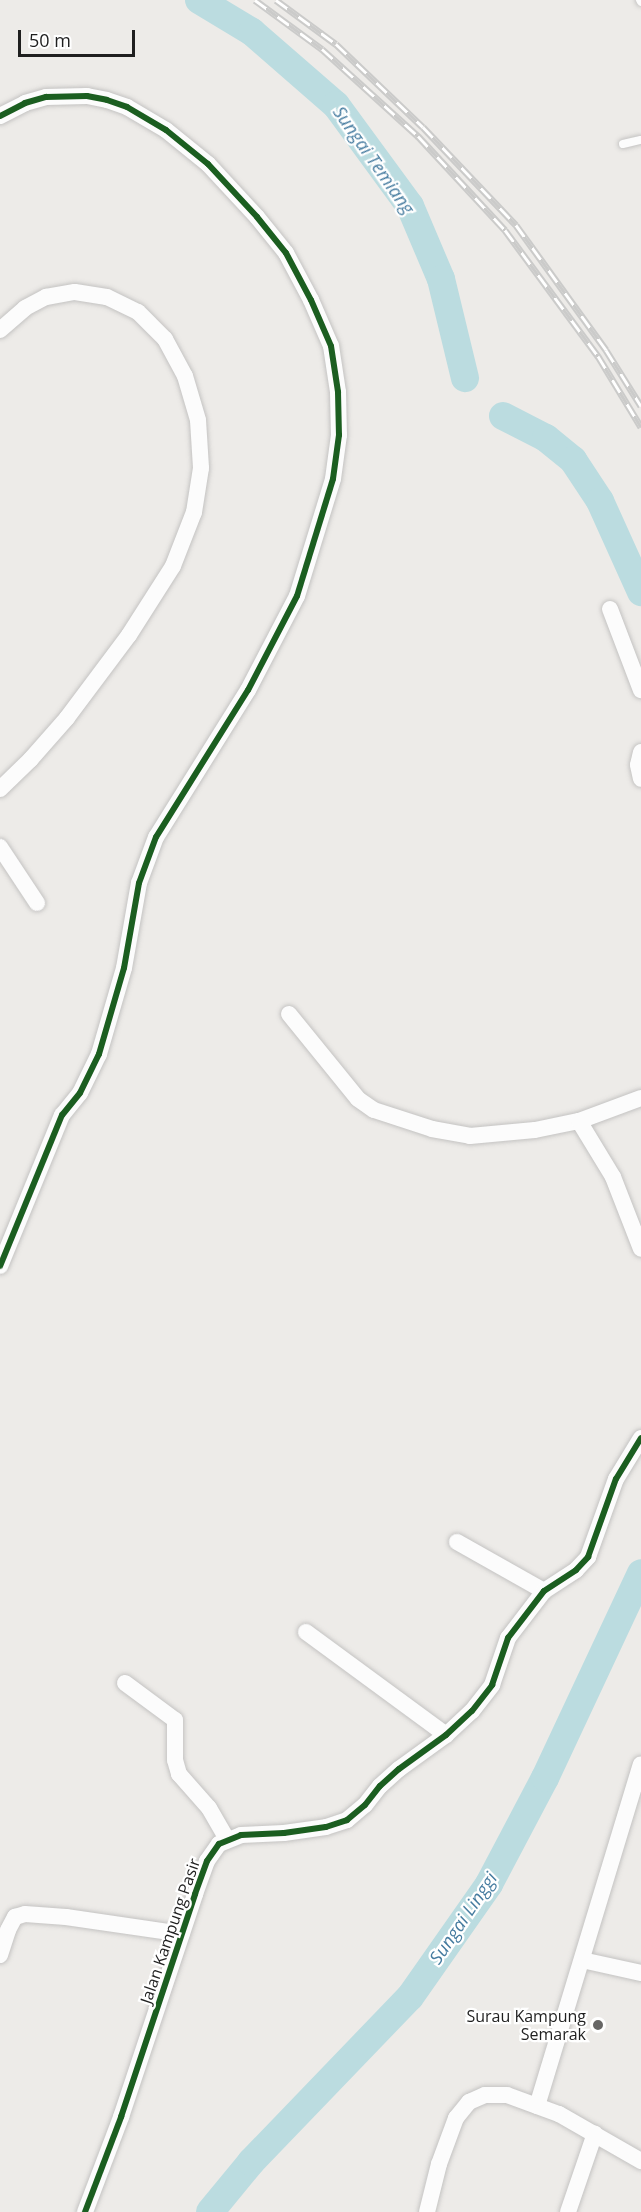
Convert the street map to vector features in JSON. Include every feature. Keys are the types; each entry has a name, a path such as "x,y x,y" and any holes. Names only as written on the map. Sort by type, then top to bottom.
{"street":[{"path":"0,116 25,103 46,97 87,96 107,100 127,107 166,130 208,164 257,217 286,253 311,300 331,346 338,393 339,435 333,479 297,596 284,625 248,690 156,837 139,883 119,991 99,1054 80,1093 62,1115 0,1266"},
{"path":"0,330 25,308 46,297 75,292 107,297 138,312 165,339 185,376 198,420 201,468 194,512 173,566 129,635 67,718 31,759 0,789"},
{"path":"610,609 641,690"},
{"path":"641,752 638,765 641,779"},
{"path":"0,847 37,903"},
{"path":"289,1014 358,1099 374,1110 432,1129 470,1136 535,1130 579,1121 641,1098"},
{"path":"579,1121 613,1177 641,1249"},
{"path":"125,1683 176,1720 175,1760 179,1774 209,1808 227,1839 327,1827 347,1820 365,1805 380,1786 399,1769 446,1735 471,1711 492,1685 508,1638 544,1592 576,1570 588,1557 616,1479 641,1437"},
{"path":"457,1542 544,1592"},
{"path":"306,1632 446,1735"},
{"path":"537,2106 641,1764"},
{"name":"Jalan Kampung Pasir","path":"85,2212 121,2117 207,1861 219,1844 227,1839"},
{"path":"0,1955 11,1923 15,1917 25,1914 66,1917 182,1934"},
{"path":"582,1960 641,1973"},
{"path":"427,2212 456,2118 469,2102 485,2095 507,2095 559,2114 641,2161"},
{"path":"568,2212 595,2133"}],"lane":[{"path":"623,144 641,140"}],"waterway":[{"name":"Sungai Temiang","path":"199,0 252,32 336,105 410,206 441,279 465,378"},
{"name":"Sungai Temiang","path":"503,416 546,438 573,460 600,501 641,592"},
{"name":"Sungai Linggi","path":"210,2212 251,2162 410,1997 489,1884 545,1778 641,1573"}],"railway":[{"path":"255,0 322,49 418,136 505,230 598,356 641,427"},
{"path":"276,0 336,44 423,127 516,225 606,350 641,406"}],"cycle path":[{"path":"0,116 25,103 46,97 87,96 107,100 127,107 166,130 208,164 257,217 286,253 311,300 331,346 338,392 339,435 333,479 297,596 248,690 156,837 139,883 124,968 99,1054 80,1093 62,1115 0,1266"},
{"path":"85,2212 121,2117 207,1861 219,1844 241,1835 284,1833 326,1827 347,1820 365,1805 380,1786 399,1769 446,1735 472,1711 492,1685 508,1638 544,1591 576,1570 588,1557 616,1479 641,1438"}],"place":[{"name":"Surau Kampung Semarak","path":"598,2025"}]}
